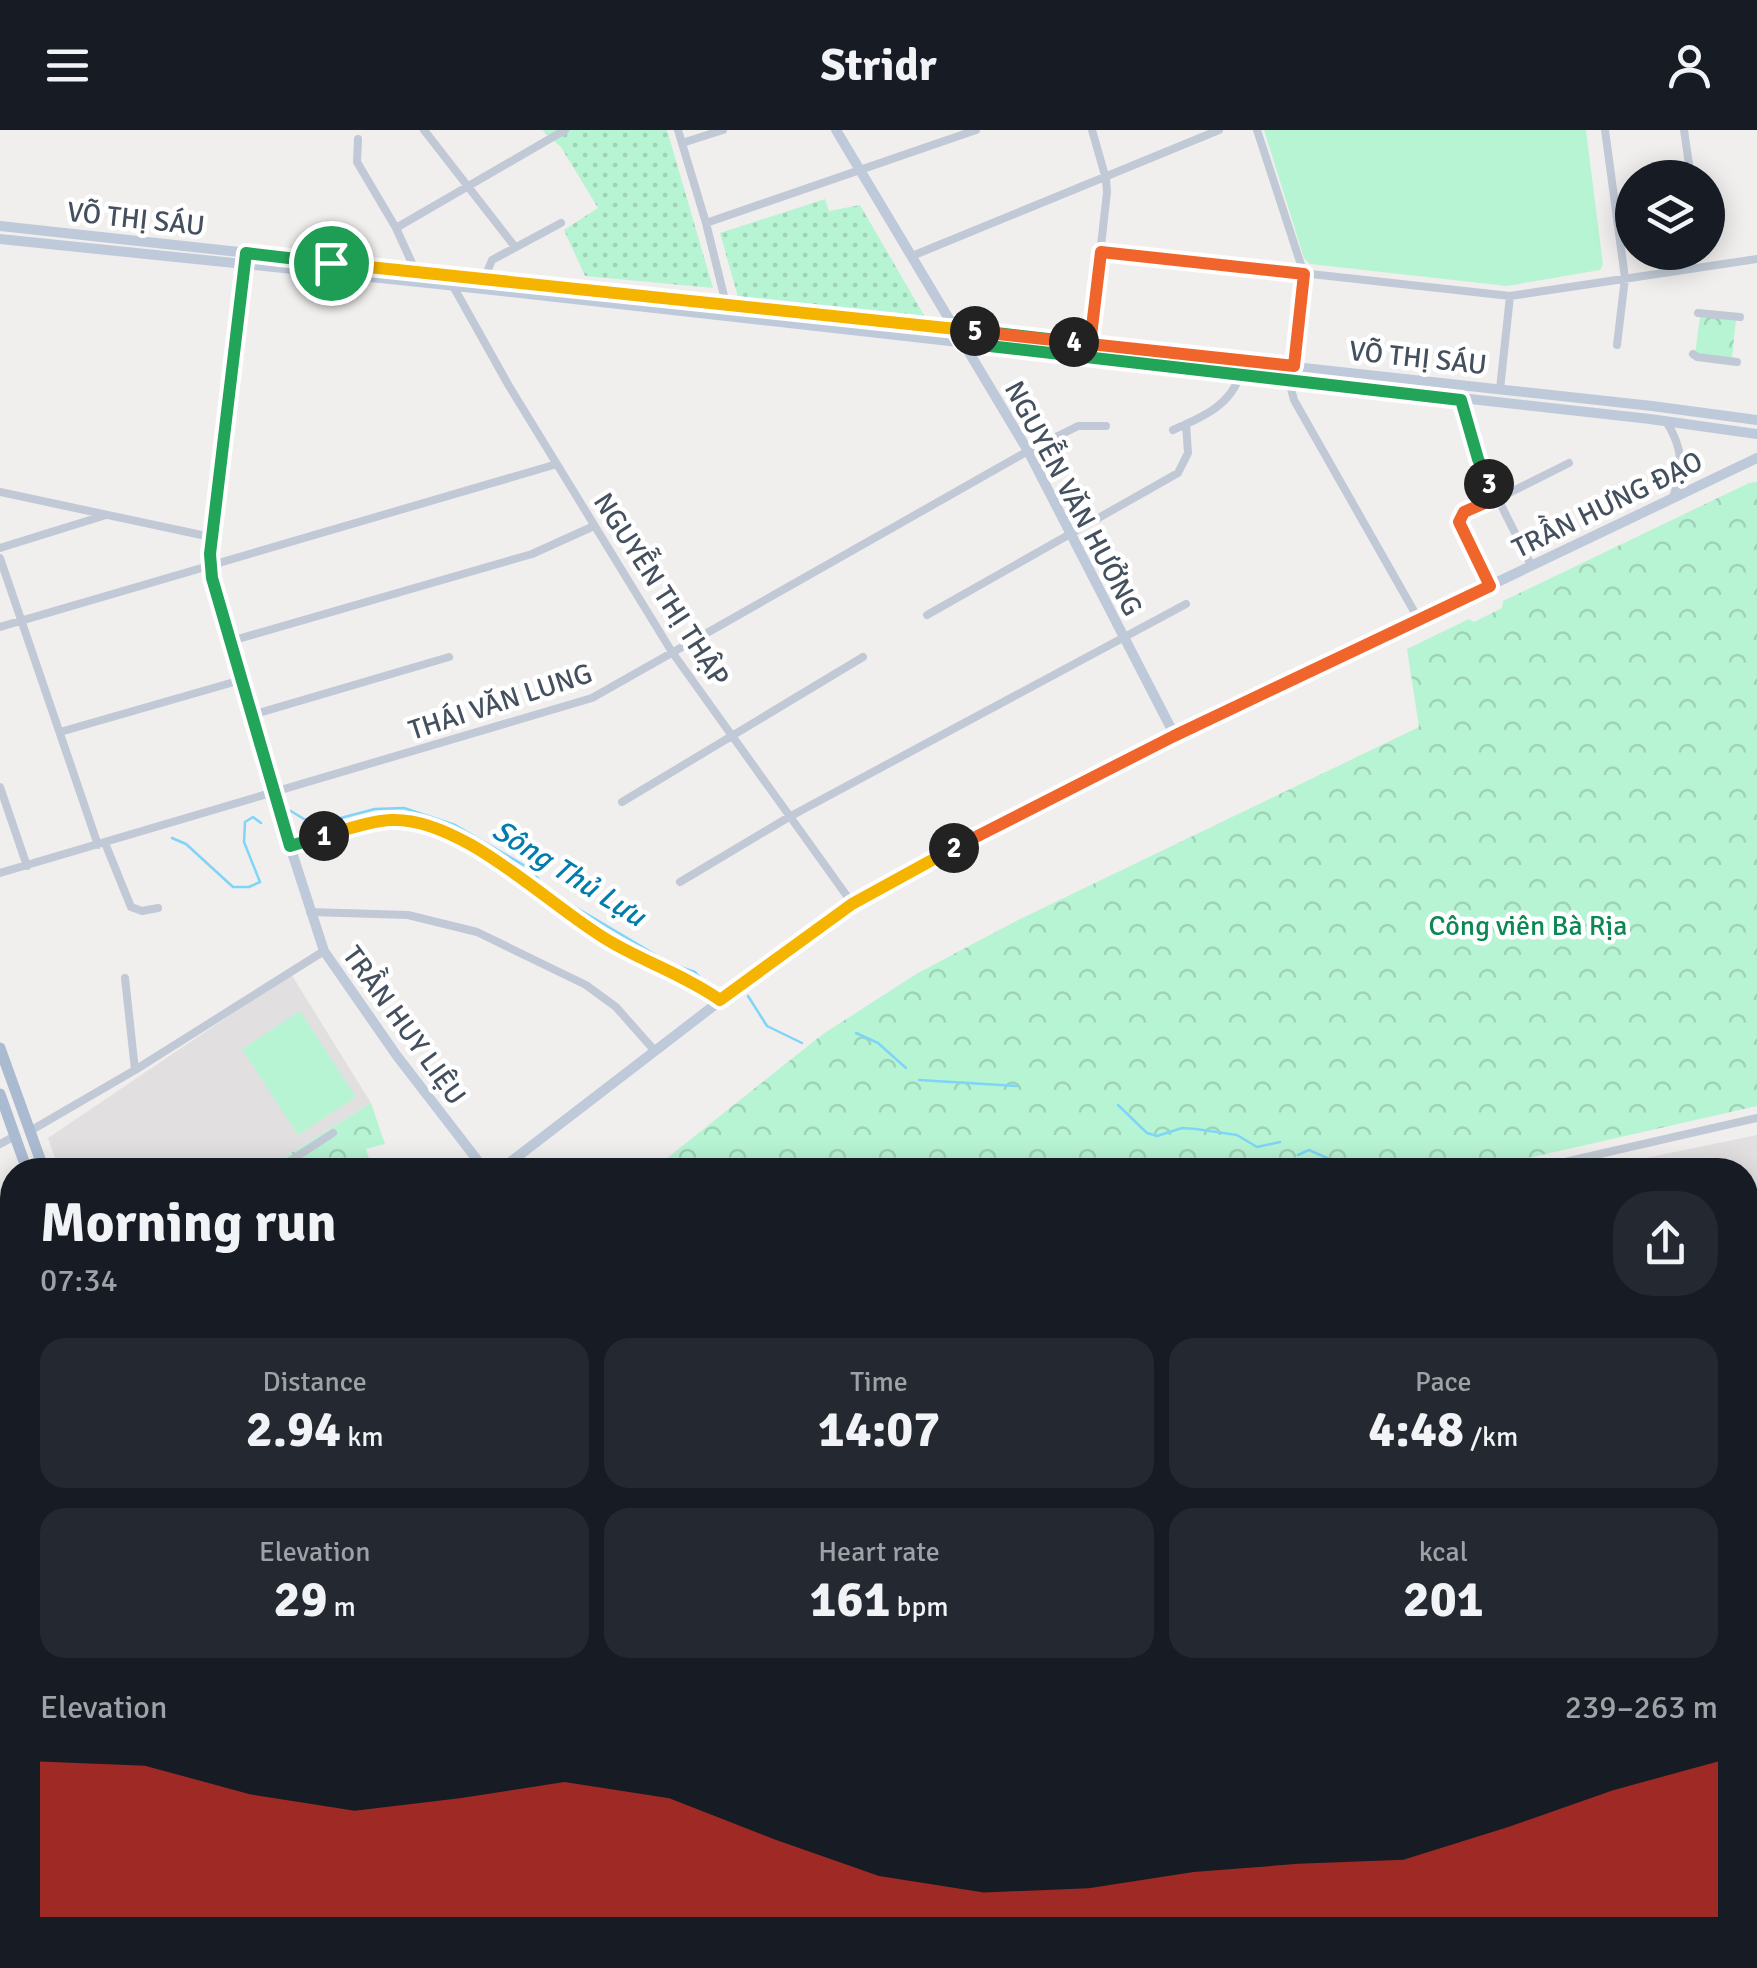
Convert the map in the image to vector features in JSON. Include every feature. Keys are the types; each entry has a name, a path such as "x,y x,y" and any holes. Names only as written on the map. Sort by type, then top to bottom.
{"main road":[{"name":"NGUYỄN VĂN HƯỞNG","path":"836,130 1028,452 1174,736"},
{"name":"VÕ THỊ SÁU","path":"0,226 453,286 1757,434"},
{"name":"VÕ THỊ SÁU","path":"0,239 485,277 1757,420"},
{"name":"TRẦN HUY LIỆU","path":"245,259 210,567 274,793 324,950 397,1056 476,1158"},
{"path":"431,272 438,284"},
{"name":"TRẦN HƯNG ĐẠO","path":"515,1158 720,1000 852,904 913,868 1174,736 1757,458"},
{"path":"0,1048 40,1158"},
{"path":"0,1094 23,1158"}],"street":[{"path":"424,130 515,247"},
{"path":"396,228 565,130"},
{"path":"678,130 728,304 726,318"},
{"path":"682,142 723,130"},
{"path":"706,223 976,130"},
{"path":"1090,344 1106,179 1092,130"},
{"path":"912,256 1219,130"},
{"path":"1257,130 1304,274 1294,366"},
{"path":"1604,130 1625,278 1617,346"},
{"path":"1684,130 1688,160"},
{"path":"358,138 356,162 396,228 416,272"},
{"path":"485,277 492,260 561,224"},
{"path":"1101,252 1510,296 1677,270"},
{"path":"1725,263 1757,258"},
{"name":"NGUYỄN THỊ THẬP","path":"453,286 672,652 852,904"},
{"path":"1500,389 1510,296"},
{"path":"1698,313 1740,316"},
{"path":"1693,354 1697,358 1737,362"},
{"path":"1173,430 1223,404 1235,390 1240,375"},
{"path":"1289,381 1294,400 1419,620"},
{"path":"1461,400 1478,459 1531,565"},
{"path":"1666,421 1681,454 1673,497"},
{"path":"927,615 1178,473 1188,454 1186,424"},
{"name":"THÁI VĂN LUNG","path":"0,874 574,705 613,688 1028,452 1078,426 1106,426"},
{"path":"1490,586 1459,522 1464,512 1568,463"},
{"path":"0,627 557,464"},
{"path":"0,492 211,538"},
{"path":"0,548 106,515"},
{"path":"231,640 532,554 594,526"},
{"path":"0,558 102,844 131,907 142,911 158,908"},
{"path":"680,882 790,817 1186,604"},
{"path":"252,716 449,657"},
{"path":"622,802 862,657"},
{"path":"60,732 241,680"},
{"path":"0,787 27,866"},
{"path":"290,846 394,820 450,834 611,942 690,979 720,1000"},
{"path":"310,912 408,915 476,932 586,985 616,1007 654,1050"},
{"path":"30,1131 136,1070 324,950"},
{"path":"125,978 136,1070"},
{"path":"1582,1158 1757,1118"},
{"path":"294,1158 333,1133"},
{"path":"0,1144 15,1136"}],"shaded area":[{"path":"291,974 371,1103 283,1158 55,1158 48,1138"},
{"path":"1757,1135 1757,1158 1646,1158"}],"green space":[{"path":"542,130 667,130 713,288 585,276 564,230 598,208 561,147"},
{"path":"1264,130 1586,130 1603,265 1600,270 1507,286 1310,264 1304,258"},
{"path":"825,199 829,211 860,205 929,324 738,297 720,233"},
{"path":"1700,317 1736,320 1732,358 1695,354"},
{"name":"Công viên Bà Rịa","path":"1757,482 1757,1106 1528,1158 667,1158 823,1034 918,973 1018,920 1419,727 1407,649 1469,619 1474,622 1502,608 1503,601"},
{"path":"300,1011 356,1097 298,1135 242,1049"},
{"path":"371,1103 385,1144 366,1149 369,1158 283,1158"}],"waterway":[{"name":"Sông Thủ Lựu","path":"289,810 314,825 375,809 404,808 455,825 532,870 543,886 575,907 671,964 695,972 707,985"},
{"name":"Sông Thủ Lựu","path":"172,838 186,844 233,887 249,887 260,882 244,842 245,822 253,817 261,823"},
{"name":"Sông Thủ Lựu","path":"748,996 767,1026 802,1043"},
{"name":"Sông Thủ Lựu","path":"856,1033 878,1043 906,1068"},
{"name":"Sông Thủ Lựu","path":"919,1080 1017,1086"},
{"name":"Sông Thủ Lựu","path":"1118,1105 1147,1133 1157,1136 1182,1128 1237,1135 1257,1147 1280,1142"},
{"name":"Sông Thủ Lựu","path":"1298,1155 1309,1150 1327,1158"}],"route":[{"path":"331,263 246,253 211,538 212,578 290,846 394,820 450,834 512,871 611,942 690,979 720,1000 811,931 913,868 1174,736 1490,586 1459,522 1464,512 1496,498 1478,459 1461,400 963,343 954,328 1090,344 1101,252 1304,274 1294,366 989,333 954,328 485,277 331,263"}]}
